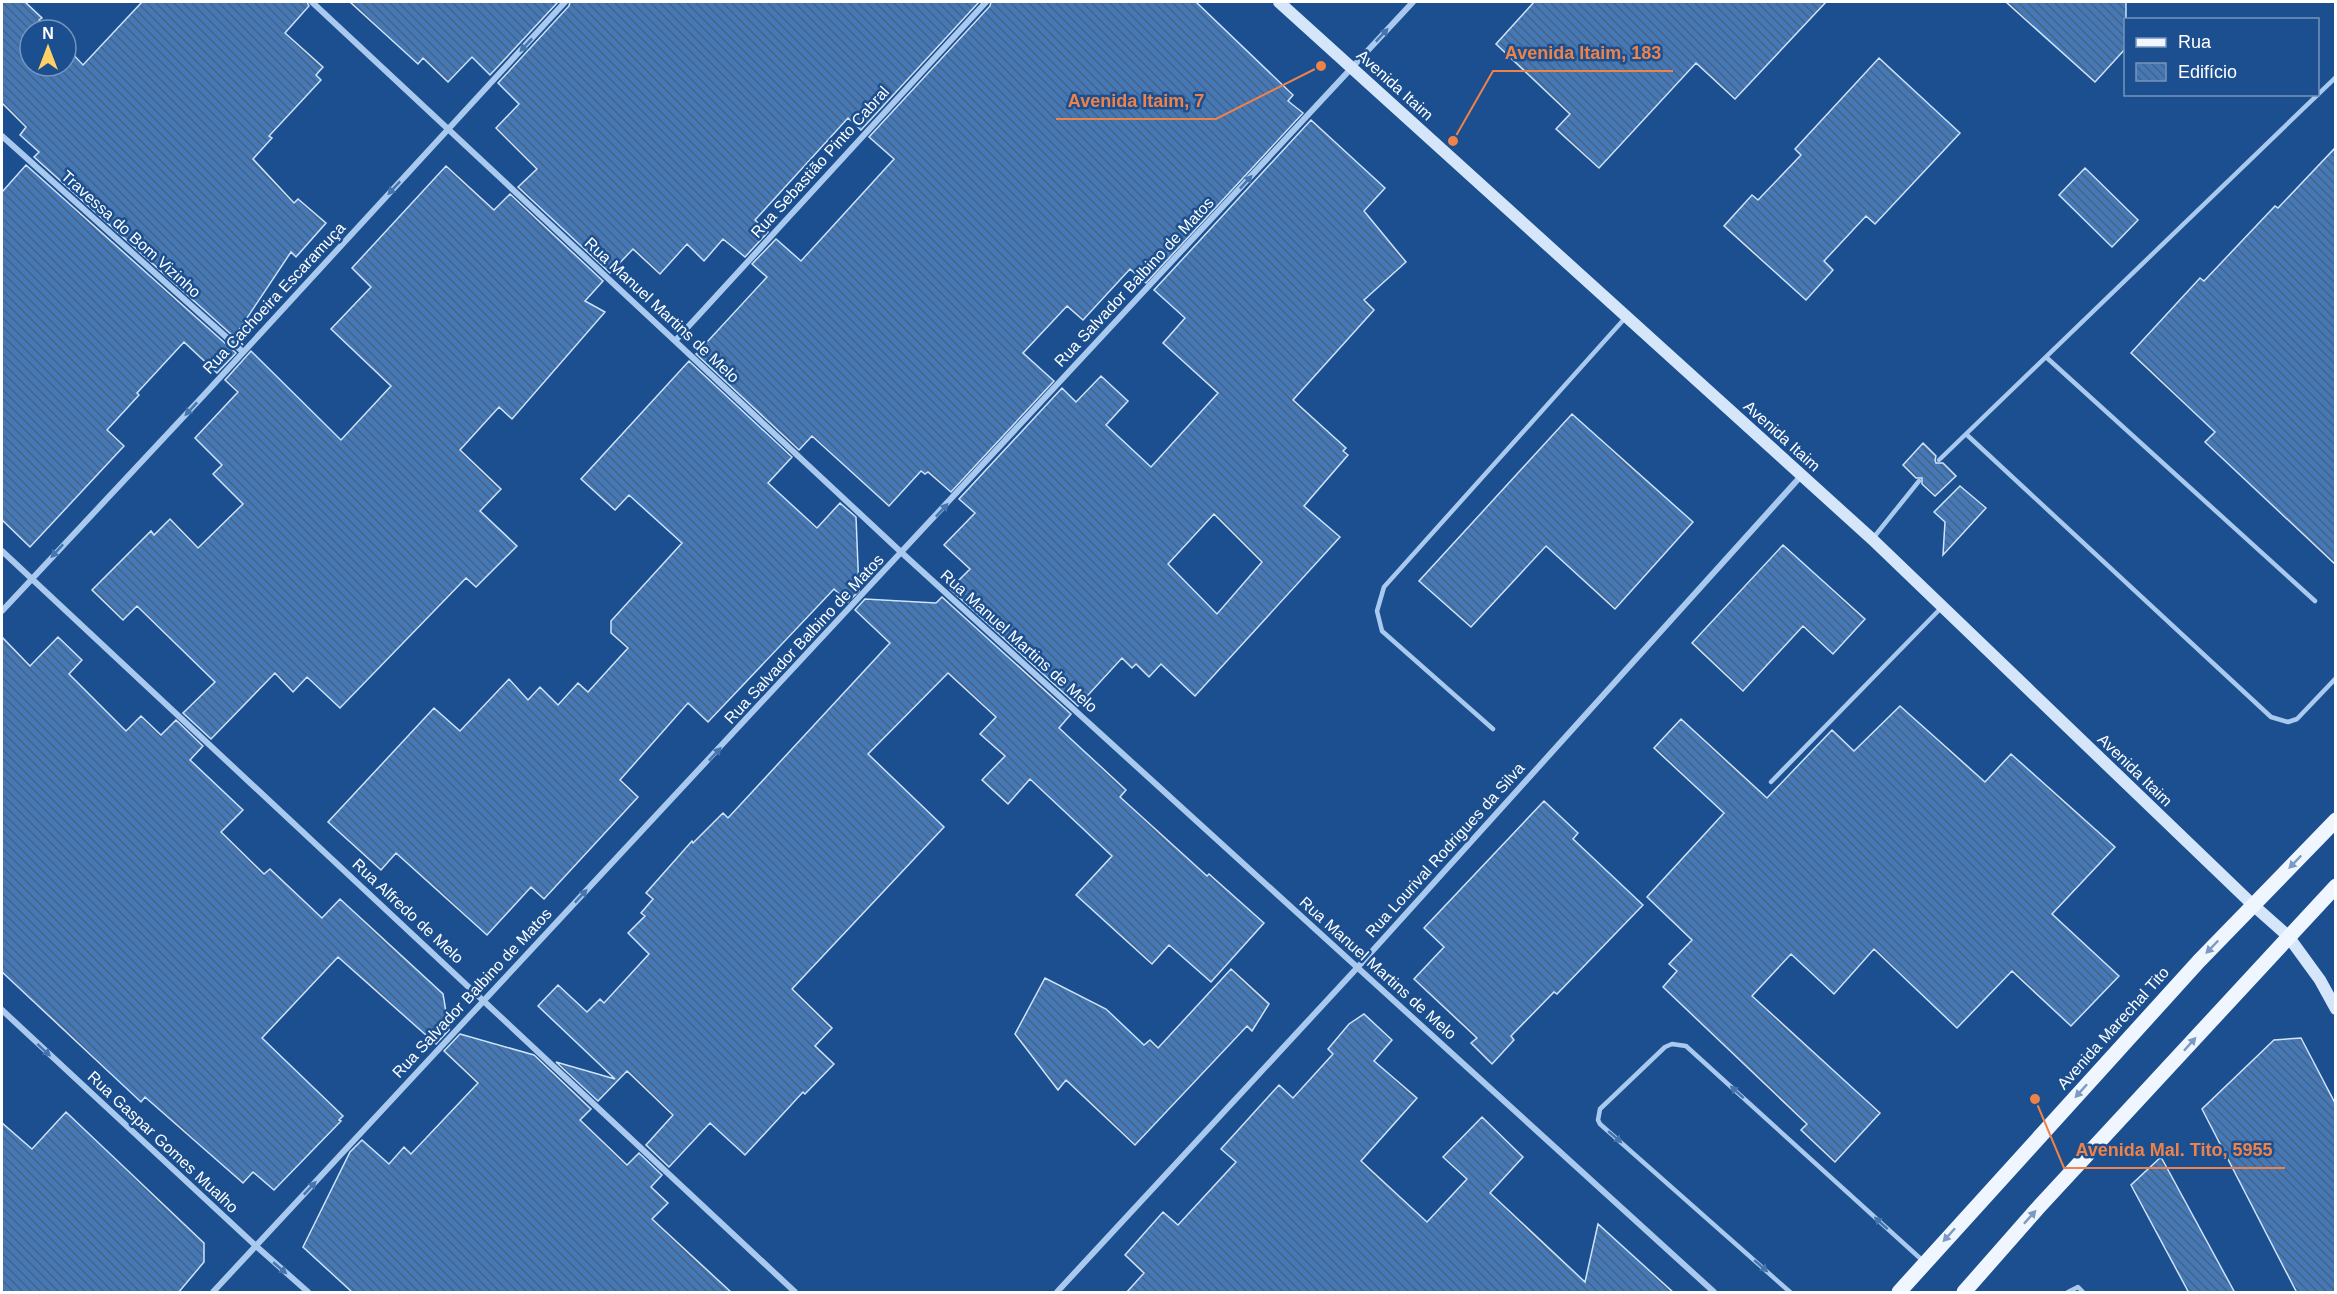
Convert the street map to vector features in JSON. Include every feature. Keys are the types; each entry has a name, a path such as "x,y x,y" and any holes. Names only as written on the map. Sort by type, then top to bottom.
{"main road":[{"name":"Avenida Marechal Tito","path":"1899,1293 1924,1262 2253,905 2336,820"},
{"path":"1964,1293 2336,886"}],"street":[{"name":"Rua Manuel Martins de Melo","path":"312,2 902,553 1714,1293"},
{"name":"Rua Cachoeira Escaramuça","path":"2,611 565,2"},
{"name":"Rua Sebastião Pinto Cabral","path":"675,341 986,2"},
{"name":"Avenida Itaim","path":"1279,2 1872,539 2288,936 2320,980 2336,1009"},
{"name":"Rua Salvador Balbino de Matos","path":"213,1293 1413,2"},
{"name":"Travessa do Bom Vizinho","path":"2,136 243,352"},
{"name":"Rua Lourival Rodrigues da Silva","path":"1057,1293 1357,968 1801,476"},
{"name":"Rua Alfredo de Melo","path":"2,551 795,1293"},
{"name":"Rua Gaspar Gomes Mualho","path":"2,1010 309,1293"}],"lane":[{"path":"2319,93 2336,77"},
{"path":"1940,460 2316,96"},
{"path":"1493,729 1382,631 1377,611 1384,587 1626,317"},
{"path":"2046,357 2314,601"},
{"path":"1966,434 2271,717 2288,722 2297,719 2336,678"},
{"path":"1872,539 1919,481"},
{"path":"1772,782 1942,607"},
{"path":"1790,1293 1600,1124 1598,1120 1600,1109 1665,1047 1672,1044 1686,1046 1924,1262"},
{"path":"2068,1293 2078,1287 2083,1293"}],"building":[{"path":"2,2 25,2 42,18 18,18 18,78 78,78 78,60 83,65 142,2 307,2 309,6 285,33 323,67 316,75 321,80 269,136 272,138 253,159 294,203 298,199 326,223 296,257 291,252 235,336 243,345 34,157 39,152 20,135 26,127 2,103"},
{"path":"350,2 558,2 490,75 472,57 448,82 423,58 418,64"},
{"path":"570,2 979,2 861,130 848,118 755,220 768,232 745,257 723,239 704,261 687,244 660,274 633,249 610,273 518,187 537,169 496,128 519,104 498,83 569,6"},
{"path":"991,2 1196,2 1293,95 1288,101 1303,113 1146,283 1130,269 1083,320 1067,306 1023,353 1054,381 951,492 928,472 925,474 921,471 889,506 812,436 799,450 696,354 767,277 752,264 776,239 801,261 894,159 869,137 990,6"},
{"path":"1534,2 1826,2 1735,99 1696,63 1599,168 1556,129 1570,114 1496,44"},
{"path":"2006,2 2126,2 2124,50 2095,82"},
{"path":"1879,58 1960,133 1875,224 1866,216 1824,261 1833,270 1806,300 1724,226 1752,195 1758,200 1801,155 1795,149"},
{"path":"1311,120 1385,188 1364,211 1406,262 1364,300 1374,310 1293,400 1346,448 1343,451 1348,455 1304,506 1340,537 1195,696 1161,664 1149,677 1136,664 1132,668 1122,658 1078,706 950,589 970,569 944,545 975,513 959,499 1062,388 1076,402 1101,376 1128,401 1106,425 1151,467 1218,393 1163,343 1185,318 1154,290","holes":["1214,514 1262,562 1217,614 1168,564"]},
{"path":"2336,147 2336,565 2205,442 2215,432 2131,353 2200,278 2204,281 2275,206 2278,208"},
{"path":"26,165 236,353 217,373 184,342 107,430 124,446 30,547 2,520 2,192"},
{"path":"446,166 494,210 510,194 603,281 585,301 605,312 512,419 499,407 460,450 501,489 480,511 517,546 476,587 466,578 340,708 307,677 293,692 275,673 211,739 183,713 215,682 137,606 123,620 92,590 151,531 154,535 170,519 198,548 243,504 213,474 222,465 195,438 238,392 225,380 251,351 341,440 391,386 331,329 371,287 352,268"},
{"path":"2085,168 2138,220 2112,247 2059,195"},
{"path":"689,361 792,457 768,483 817,528 840,503 856,517 859,591 848,602 834,589 708,722 688,703 620,780 638,797 544,899 531,887 487,935 396,853 381,870 328,822 434,708 460,731 509,679 528,700 540,687 558,705 578,683 588,692 628,648 611,633 611,621 682,543 629,495 615,510 581,479"},
{"path":"1572,414 1693,522 1615,609 1546,546 1471,627 1419,581"},
{"path":"1923,443 1936,456 1936,463 1943,463 1956,476 1935,496 1922,484 1922,478 1916,478 1903,465"},
{"path":"1960,486 1986,508 1943,555 1945,522 1934,512"},
{"path":"1783,545 1865,619 1833,654 1803,626 1743,691 1692,643"},
{"path":"942,597 1071,714 1059,728 1126,790 1120,797 1207,876 1209,874 1264,923 1211,982 1169,945 1152,964 1076,895 1112,856 1030,779 1008,804 982,780 1005,756 980,734 996,717 948,673 868,754 944,827 792,989 832,1028 815,1046 834,1064 805,1094 803,1092 745,1155 710,1123 669,1167 646,1145 673,1115 627,1071 598,1101 556,1062 615,1079 538,1006 558,985 587,1012 600,999 604,1003 649,954 628,933 645,916 641,913 653,899 646,893 692,841 693,843 723,813 728,818 890,643 855,610 865,599 936,603"},
{"path":"2,637 30,666 58,637 82,660 69,674 126,731 141,716 161,735 176,720 203,746 190,760 243,810 221,832 264,874 270,869 322,918 340,899 443,994 449,1030 436,1044 338,957 262,1038 343,1116 339,1120 341,1121 274,1190 253,1172 243,1183 145,1097 141,1102 2,972"},
{"path":"1900,706 1985,782 2011,754 2115,847 2052,914 2119,976 2071,1026 2012,971 1957,1028 1874,949 1834,994 1791,954 1752,996 1880,1113 1835,1162 1801,1130 1807,1124 1663,987 1677,971 1669,964 1692,940 1647,897 1724,813 1654,748 1681,719 1767,798 1832,730 1854,751"},
{"path":"1544,801 1578,833 1573,839 1643,905 1557,994 1554,992 1511,1036 1514,1040 1492,1064 1471,1043 1477,1038 1414,979 1444,947 1424,928"},
{"path":"1231,969 1269,1004 1252,1031 1247,1026 1135,1145 1066,1080 1058,1090 1015,1034 1045,978 1106,1009 1144,1045 1150,1040 1158,1048"},
{"path":"1364,1014 1392,1040 1374,1061 1417,1098 1361,1161 1427,1222 1467,1179 1443,1157 1482,1117 1523,1157 1490,1193 1585,1282 1598,1224 1674,1293 1126,1293 1144,1273 1125,1255 1163,1212 1178,1225 1236,1162 1221,1149 1279,1085 1293,1098 1333,1054 1328,1049 1349,1024"},
{"path":"460,1034 534,1055 591,1109 580,1120 627,1165 639,1153 662,1175 651,1187 668,1203 652,1219 732,1293 353,1293 303,1247 350,1152 362,1140 389,1164 404,1147 411,1154 478,1083 444,1051"},
{"path":"2301,1038 2336,1105 2336,1293 2297,1293 2202,1109 2274,1040"},
{"path":"66,1112 204,1243 204,1262 178,1293 2,1293 2,1123 32,1149"},
{"path":"2161,1157 2235,1293 2189,1293 2131,1185"}],"place":[{"name":"Avenida Itaim, 7","path":"1321,66"},
{"name":"Avenida Itaim, 183","path":"1453,141"},
{"name":"Avenida Mal. Tito, 5955","path":"2035,1099"}]}
